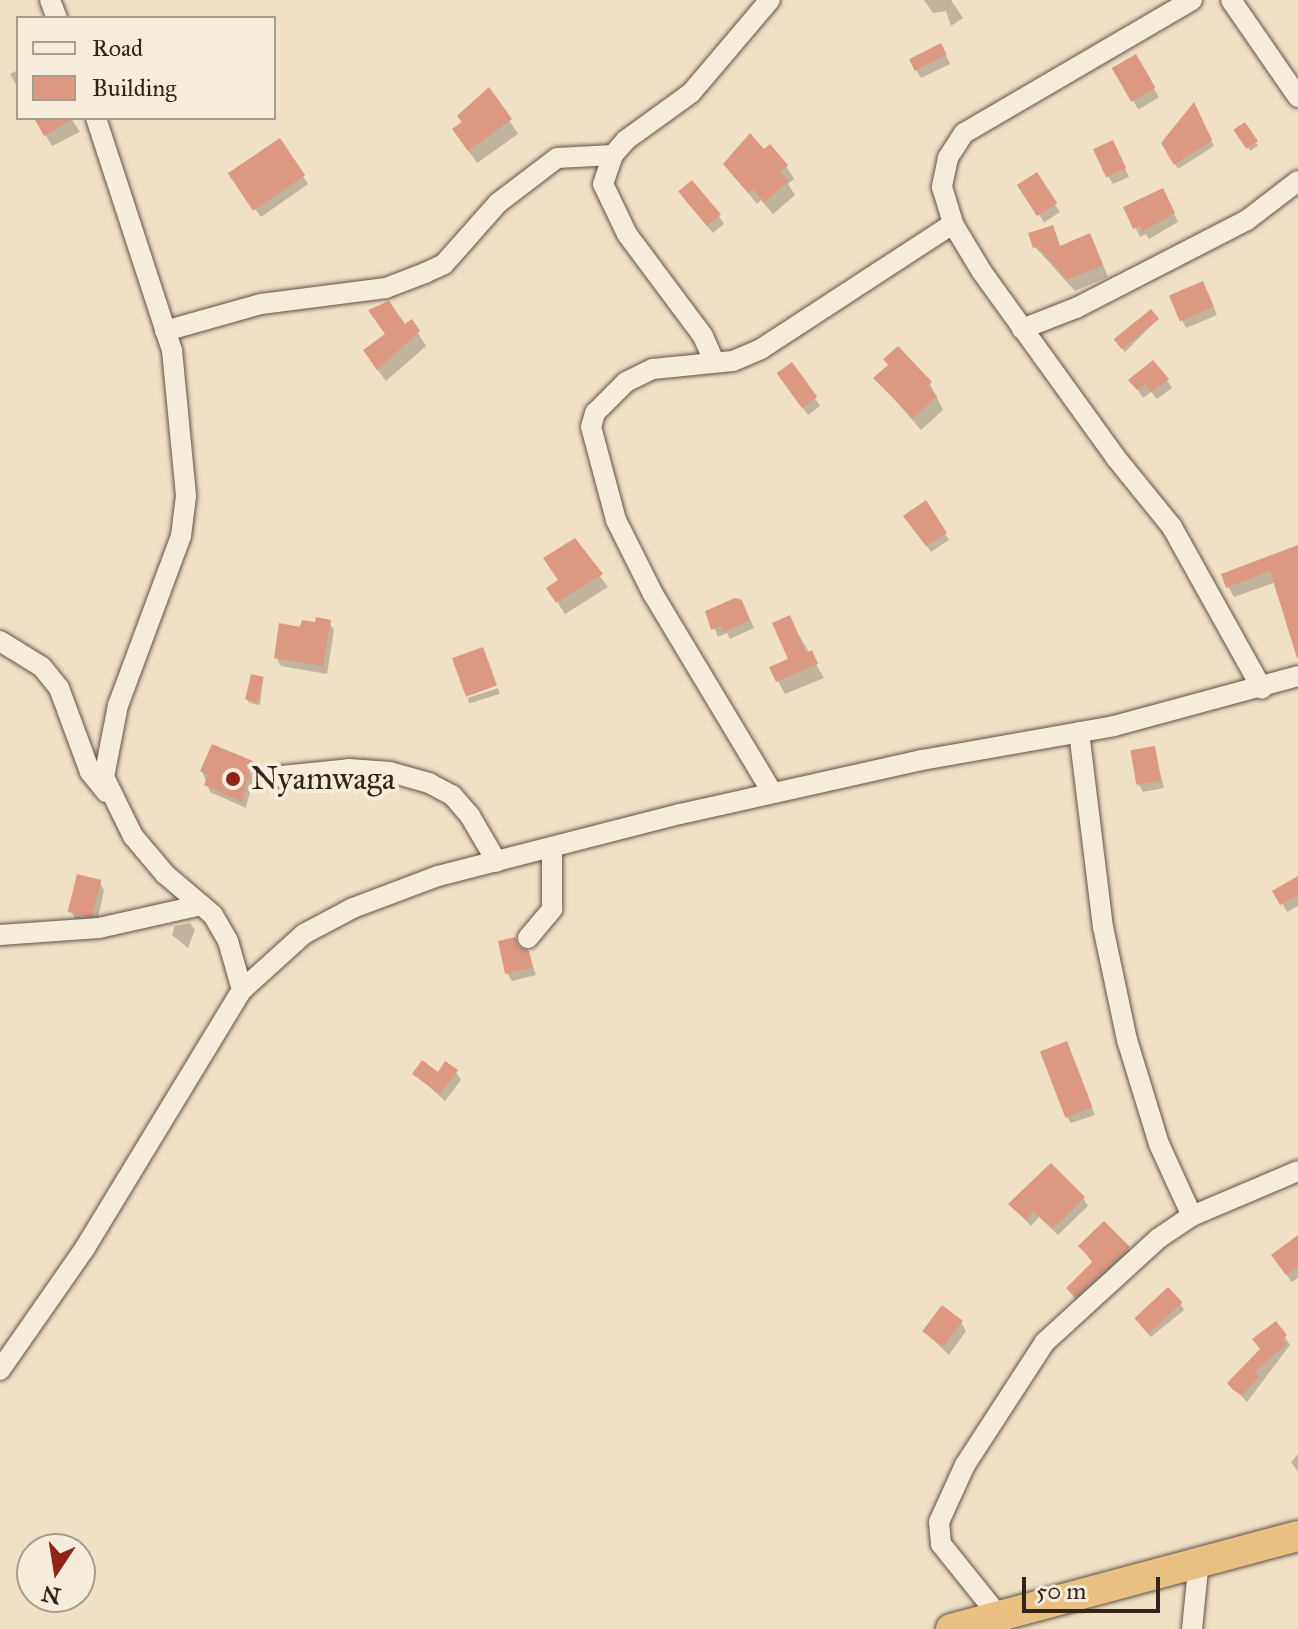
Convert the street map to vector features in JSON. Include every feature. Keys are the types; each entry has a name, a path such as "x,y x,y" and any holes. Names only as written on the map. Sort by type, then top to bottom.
{"highway":[{"path":"951,1629 1199,1560 1298,1536"}],"street":[{"path":"714,361 703,336 627,234 603,184 613,155 708,77 770,0"},
{"path":"1192,0 964,133 948,158 942,187 953,224 1022,329 1172,527 1262,689"},
{"path":"1231,0 1298,97"},
{"path":"97,120 165,331 178,391 185,518 109,735 104,777 133,836 165,874 201,905 228,941 242,990"},
{"path":"165,331 261,304 386,288 425,273 444,264 498,203 557,158 613,155"},
{"path":"1022,329 1076,308 1247,220 1298,181"},
{"path":"772,792 653,594 616,520 591,427 602,401 626,382 653,369 714,361 761,349 953,224"},
{"path":"0,641 42,667 59,688 90,772 115,800"},
{"path":"0,1370 85,1248 242,990 304,934 353,908 438,876 772,792 1079,732 1262,689 1298,676"},
{"path":"1079,732 1103,927 1127,1040 1159,1144 1192,1216"},
{"path":"272,777 349,769 390,772 429,783 452,795 486,837 497,862"},
{"path":"528,938 552,909 552,848"},
{"path":"0,935 99,928 201,905"},
{"path":"998,1615 941,1544 939,1522 947,1499 1045,1342 1104,1284 1192,1216 1298,1171"},
{"path":"1192,1629 1199,1560"}],"building":[{"path":"941,43 947,55 915,71 909,59"},
{"path":"1136,54 1156,88 1131,102 1112,68"},
{"path":"489,87 512,119 468,151 452,129 462,122 457,116"},
{"path":"1194,102 1212,140 1174,165 1161,143"},
{"path":"35,120 72,120 44,136"},
{"path":"1245,122 1258,141 1246,149 1233,130"},
{"path":"750,133 764,149 770,144 788,165 780,172 789,181 764,202 753,189 748,193 723,164"},
{"path":"280,138 305,175 253,211 228,173"},
{"path":"1113,140 1126,168 1106,177 1093,149"},
{"path":"1037,172 1057,203 1037,216 1017,185"},
{"path":"692,180 721,214 707,226 678,192"},
{"path":"1163,188 1175,213 1142,232 1140,226 1133,229 1123,207"},
{"path":"1053,225 1060,246 1090,233 1103,265 1067,280 1038,247 1033,248 1028,233"},
{"path":"1203,281 1214,307 1180,321 1169,295"},
{"path":"389,301 405,324 412,319 420,331 377,370 363,350 385,334 368,310"},
{"path":"1151,309 1159,319 1122,349 1114,339"},
{"path":"898,346 932,382 928,386 937,396 913,418 873,378 888,365 883,359"},
{"path":"1153,360 1169,379 1151,392 1145,384 1137,390 1128,380"},
{"path":"792,362 817,397 802,408 777,373"},
{"path":"926,500 947,533 926,546 903,516"},
{"path":"575,538 603,574 556,603 546,588 558,580 543,558"},
{"path":"1298,545 1297,658 1270,571 1226,588 1221,574"},
{"path":"735,598 742,600 750,620 724,632 721,626 711,630 705,611"},
{"path":"790,615 806,653 812,650 818,664 776,682 769,667 788,659 772,623"},
{"path":"316,617 331,620 323,666 274,658 279,623 300,627 302,620 315,622"},
{"path":"483,647 497,686 466,697 452,658"},
{"path":"251,674 264,677 258,702 245,699"},
{"path":"212,744 253,761 242,802 204,785 208,775 200,771"},
{"path":"1155,746 1161,780 1136,785 1130,750"},
{"path":"77,874 101,880 92,918 68,912"},
{"path":"1298,876 1298,895 1280,905 1272,891"},
{"path":"515,937 519,947 529,951 533,967 505,974 498,941"},
{"path":"1067,1041 1092,1107 1065,1118 1040,1051"},
{"path":"422,1060 438,1072 445,1061 458,1070 440,1094 412,1074"},
{"path":"1051,1163 1085,1197 1053,1228 1033,1211 1026,1220 1008,1204"},
{"path":"1104,1221 1130,1247 1075,1297 1066,1288 1093,1261 1078,1246"},
{"path":"1298,1235 1298,1266 1286,1275 1271,1255"},
{"path":"1168,1287 1182,1302 1149,1334 1134,1318"},
{"path":"942,1305 963,1321 943,1347 922,1331"},
{"path":"1276,1321 1287,1335 1282,1340 1286,1344 1254,1373 1259,1377 1242,1395 1227,1383 1260,1349 1252,1339"}],"place":[{"name":"Nyamwaga","path":"233,779"}]}
